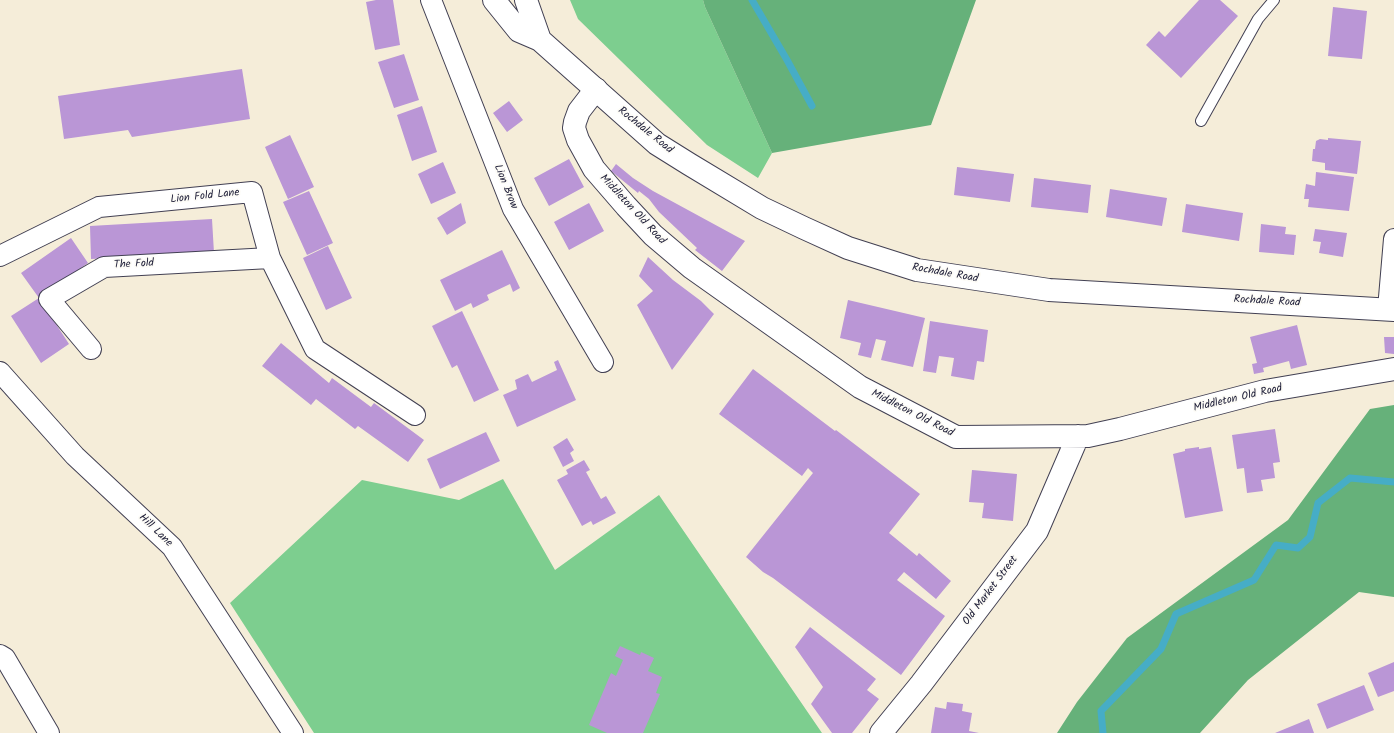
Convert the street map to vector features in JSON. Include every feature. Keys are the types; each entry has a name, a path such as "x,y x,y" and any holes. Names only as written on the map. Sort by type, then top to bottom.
{"street":[{"name":"Lion Brow","path":"431,0 513,209 603,362"},
{"name":"Rochdale Road","path":"494,0 519,32 540,40 657,144 762,208 848,248 917,270 1049,290 1391,309"},
{"name":"Rochdale Road","path":"526,0 540,40"},
{"name":"Middleton Old Road","path":"596,89 579,111 575,122 574,128 578,140 594,169 653,235 692,268 860,387 956,437 1088,436 1265,392 1394,369"},
{"name":"Lion Fold Lane","path":"0,256 99,207 252,192 270,258 315,349 415,415"},
{"path":"1391,309 1394,239"},
{"name":"The Fold","path":"91,349 48,299 104,266 270,258"},
{"name":"Hill Lane","path":"0,372 75,456 172,547 293,733"},
{"name":"Old Market Street","path":"881,733 921,684 1037,531 1078,436"},
{"path":"0,655 5,658 49,733"}],"lane":[{"path":"1201,121 1258,19 1274,0"}],"green space":[{"path":"570,0 703,0 772,153 758,178 707,145 578,19"},
{"path":"703,0 976,0 931,125 772,153"},
{"path":"1394,405 1394,597 1359,592 1248,680 1200,733 1057,733 1077,702 1127,638 1288,520 1370,409"},
{"path":"503,479 555,570 659,495 822,733 314,733 230,603 362,480 459,500"}],"building":[{"path":"376,0 393,0 400,45 375,50 366,2"},
{"path":"1199,0 1220,0 1238,16 1181,78 1146,45 1159,31 1165,37"},
{"path":"1333,7 1367,11 1362,59 1328,56"},
{"path":"404,54 419,100 394,108 378,62"},
{"path":"242,69 250,119 132,137 128,130 64,139 58,96"},
{"path":"509,101 523,120 507,132 493,113"},
{"path":"422,106 437,152 412,161 397,115"},
{"path":"290,135 314,187 288,199 265,147"},
{"path":"1328,138 1361,141 1357,174 1325,170 1325,163 1312,161 1313,149 1315,149 1316,141 1320,139 1328,140"},
{"path":"569,159 584,187 549,206 534,178"},
{"path":"443,162 456,193 431,204 418,174"},
{"path":"616,164 633,178 653,191 745,241 722,271 695,250 697,248 659,212 649,199 639,191 638,193 611,171"},
{"path":"957,167 1014,174 1010,202 954,195"},
{"path":"1316,172 1354,177 1349,211 1308,207 1309,199 1304,199 1306,184 1315,186"},
{"path":"1034,178 1091,185 1088,213 1031,207"},
{"path":"1110,189 1167,198 1162,226 1106,217"},
{"path":"309,191 333,243 307,255 283,202"},
{"path":"461,203 466,223 447,235 437,218"},
{"path":"589,203 604,231 569,250 554,222"},
{"path":"1186,204 1243,213 1239,241 1182,232"},
{"path":"212,219 214,253 91,259 90,226"},
{"path":"1261,224 1286,227 1285,234 1296,235 1294,255 1259,252"},
{"path":"1315,229 1347,233 1343,257 1319,253 1321,242 1313,241"},
{"path":"71,238 88,263 39,298 21,273"},
{"path":"328,246 352,298 326,310 303,258"},
{"path":"502,250 520,288 513,292 510,284 487,295 489,300 473,308 471,303 455,311 440,280"},
{"path":"648,257 673,280 701,301 714,314 672,370 637,305 653,291 639,276"},
{"path":"39,298 69,344 41,363 11,316"},
{"path":"848,300 925,318 913,367 881,360 886,341 876,339 871,358 858,355 861,343 840,338"},
{"path":"462,311 499,390 474,402 457,365 452,368 432,326"},
{"path":"930,321 988,330 984,362 977,361 974,380 951,376 954,358 939,356 936,373 923,371"},
{"path":"1297,325 1307,365 1291,369 1289,361 1263,368 1264,372 1254,374 1252,364 1257,363 1250,337"},
{"path":"1384,337 1394,337 1394,354 1385,353"},
{"path":"281,343 329,383 332,378 371,407 374,403 424,440 408,462 358,426 355,429 316,399 311,405 262,366"},
{"path":"558,360 576,400 517,427 503,395 517,389 515,380 528,374 532,382 557,370 554,362"},
{"path":"753,369 920,494 889,533 917,556 919,553 951,581 936,599 904,572 897,580 945,616 901,675 763,572 746,557 813,473 808,468 802,476 719,414"},
{"path":"1275,429 1280,462 1273,463 1275,478 1261,480 1263,491 1247,493 1244,468 1237,469 1232,435"},
{"path":"486,432 500,461 440,489 427,459"},
{"path":"567,438 574,450 570,453 574,461 563,467 553,447"},
{"path":"1199,447 1199,449 1211,447 1223,511 1185,518 1173,454 1185,451 1185,449"},
{"path":"584,460 590,470 586,472 601,499 606,496 616,513 593,525 591,521 582,526 557,480 568,474 566,470"},
{"path":"972,470 1017,474 1013,521 982,518 984,503 969,502"},
{"path":"810,627 876,679 867,690 879,699 852,733 832,733 811,704 823,687 795,647"},
{"path":"620,646 640,655 641,652 654,658 648,671 662,677 656,693 660,694 643,733 607,733 589,725 611,673 616,676 623,660 615,656"},
{"path":"1394,662 1394,691 1378,697 1368,673"},
{"path":"1364,685 1374,710 1327,729 1317,704"},
{"path":"947,702 963,704 962,711 972,713 969,731 979,733 931,733 935,707 946,709"},
{"path":"1309,719 1314,733 1275,733"}],"waterway":[{"path":"752,0 812,106"},
{"path":"1103,733 1101,711 1161,649 1176,614 1254,580 1276,545 1298,548 1310,537 1318,503 1350,478 1394,482"}]}
